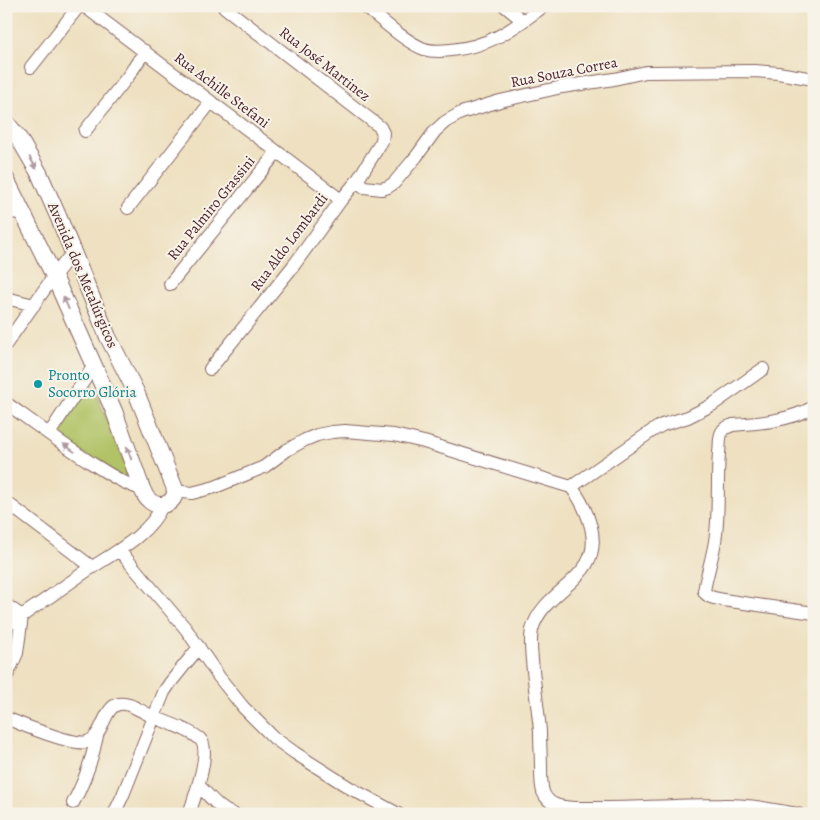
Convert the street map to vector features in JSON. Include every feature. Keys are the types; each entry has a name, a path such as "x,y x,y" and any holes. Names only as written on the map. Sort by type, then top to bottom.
{"street":[{"path":"32,67 79,6"},
{"name":"Rua Achille Stefani","path":"84,6 341,200"},
{"name":"Rua José Martinez","path":"223,6 382,130"},
{"path":"364,6 408,40 425,49 440,51 475,46 491,41 506,33 544,6"},
{"path":"505,6 523,21"},
{"path":"85,131 145,52"},
{"name":"Rua Souza Correa","path":"357,181 364,187 382,189 388,187 394,183 435,131 445,122 461,113 509,99 646,72 755,71 814,79"},
{"path":"128,208 211,102"},
{"name":"Avenida dos Metalúrgicos","path":"6,122 12,141 39,173 108,337 136,392 175,491"},
{"name":"Rua Aldo Lombardi","path":"210,369 294,265 357,181 382,141 382,130"},
{"name":"Rua Palmiro Grassini","path":"170,284 277,152"},
{"name":"Avenida dos Metalúrgicos","path":"6,179 14,212 54,276 114,411 142,489 148,500 162,506"},
{"path":"6,344 73,252"},
{"path":"6,298 34,305"},
{"path":"49,434 93,367"},
{"path":"571,487 652,431 688,418 712,405 763,369"},
{"path":"6,403 115,478 130,486 142,489"},
{"path":"814,407 803,413 776,421 727,427 723,430 718,465 716,537 704,591 710,597 723,600 814,613"},
{"path":"6,626 119,550 150,525 160,512 162,506 169,503 173,498 175,491 192,493 215,487 264,467 287,450 305,440 332,432 345,431 394,435 424,442 571,487 584,506 592,533 593,545 589,562 541,610 532,631 531,646 540,730 541,782 547,799 555,805 576,808 724,804 798,814"},
{"path":"6,502 92,567"},
{"path":"119,550 168,606 243,707 274,738 350,788 398,814"},
{"path":"6,605 22,616"},
{"path":"6,678 17,653 22,616"},
{"path":"114,814 164,692 199,647"},
{"path":"73,802 88,772 97,736 110,710 115,705 122,704 129,705 154,718 190,732 201,740 204,747 203,758 198,785 189,814"},
{"path":"6,718 80,742 86,742 97,736"},
{"path":"198,785 219,806 233,814"}],"green space":[{"path":"89,383 93,386 130,475 128,478 125,479 52,434"}],"place":[{"name":"Pronto Socorro Glória","path":"38,384"}]}
